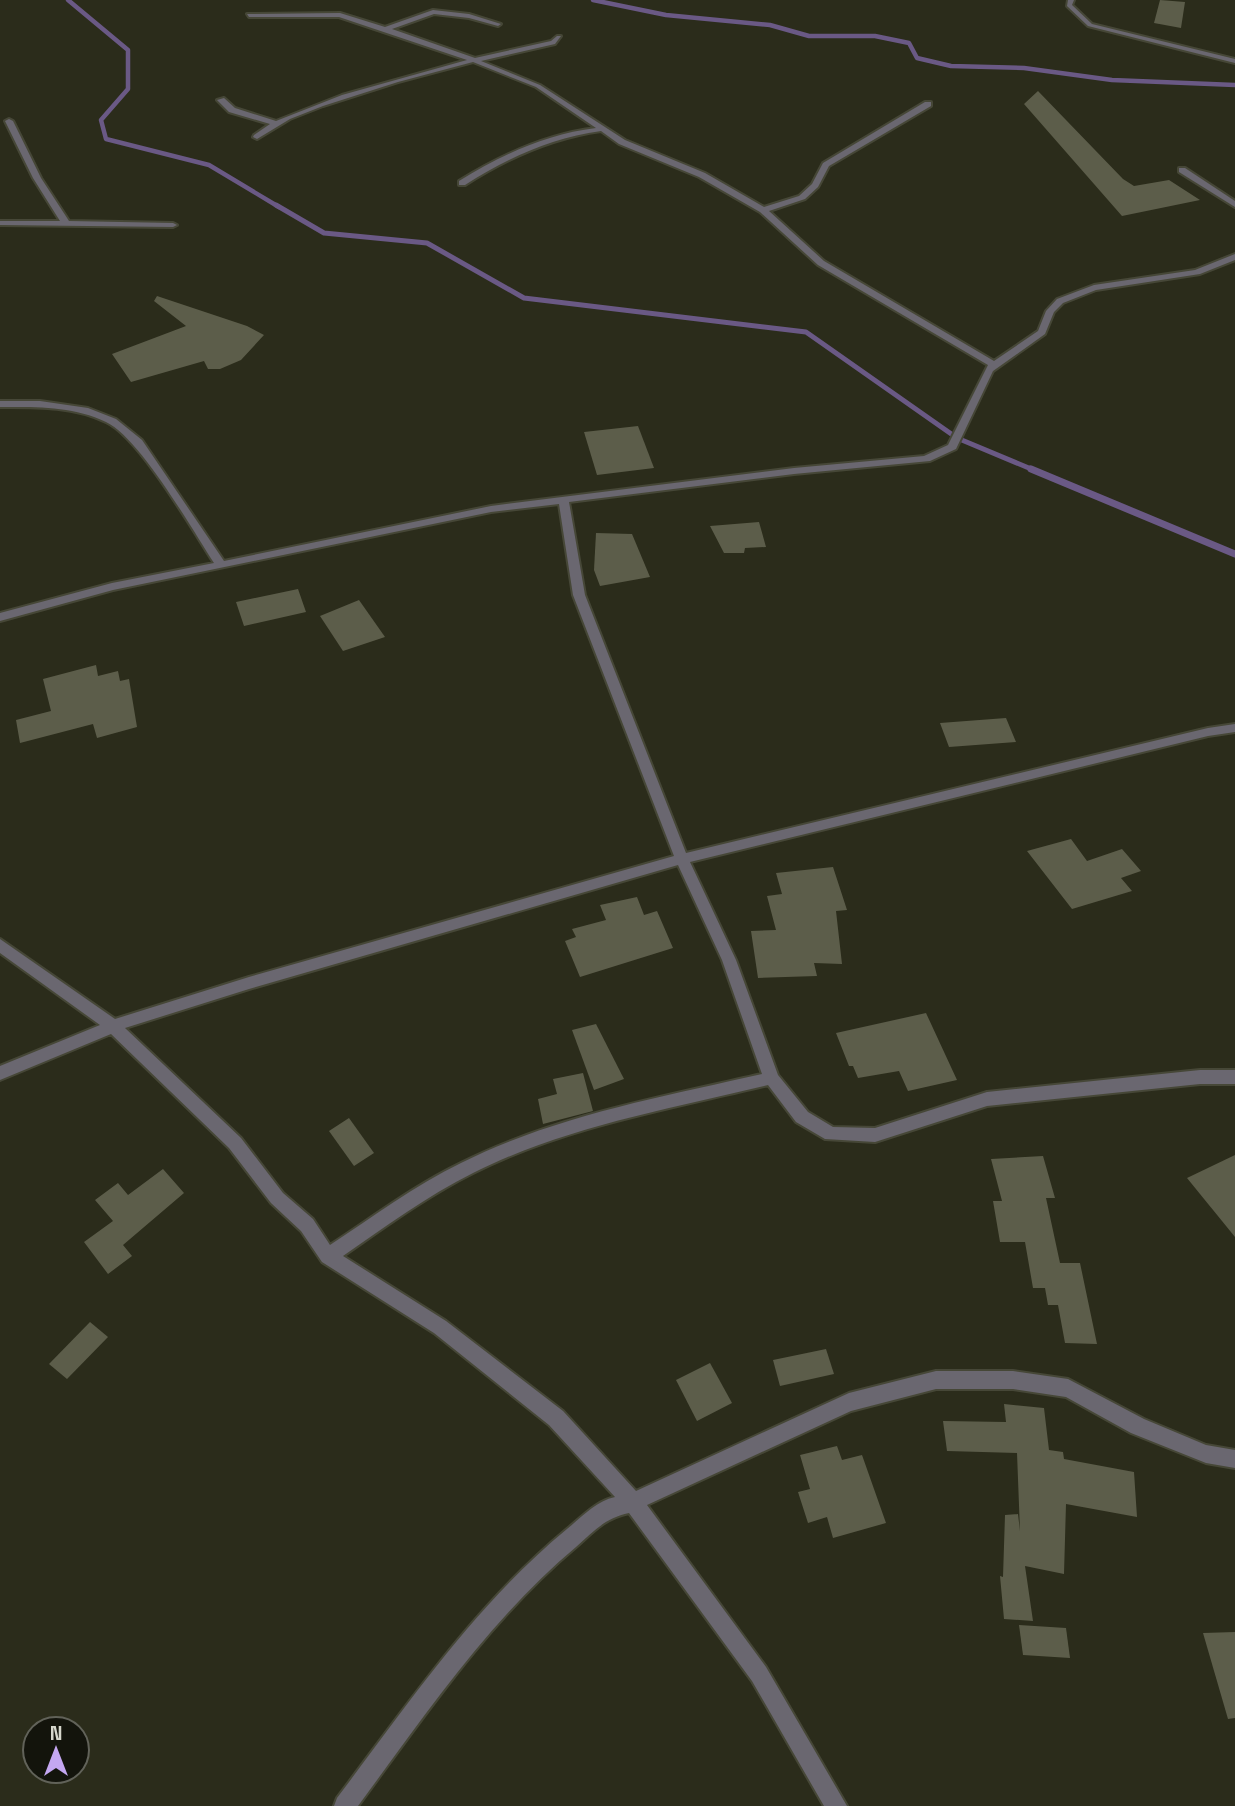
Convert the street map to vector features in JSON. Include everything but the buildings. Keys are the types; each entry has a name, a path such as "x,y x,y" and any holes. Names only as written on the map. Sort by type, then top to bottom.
{"street":[{"path":"1072,0 1069,5 1090,25 1235,61"},
{"path":"384,30 433,12 469,16 498,24"},
{"path":"249,15 340,15 473,60 538,86 602,129 648,154 702,175 763,210 821,263 992,364"},
{"path":"257,137 274,123 361,91 473,60 553,43 559,37"},
{"path":"221,100 232,110 274,123"},
{"path":"763,210 805,198 819,183 826,165 928,104"},
{"path":"9,121 37,178 65,222"},
{"path":"462,183 478,172 561,136 602,129"},
{"path":"1182,170 1235,205"},
{"path":"0,223 173,225"},
{"path":"0,617 112,587 446,517 794,471 915,460 941,454 952,447 965,425 992,364 1033,341 1042,332 1050,311 1073,293 1196,272 1235,257"},
{"path":"0,404 40,404 88,411 113,421 138,442 222,566"},
{"path":"564,501 579,595 682,859 729,960 771,1078 802,1118 831,1134 875,1135 987,1099 1200,1077 1235,1077"},
{"path":"0,1073 113,1026 682,859 1208,732 1235,728"},
{"path":"0,945 113,1026 235,1143 277,1198 307,1225 328,1256 440,1327 556,1418 633,1502 759,1674 836,1806"},
{"path":"328,1256 418,1198 486,1159 545,1137 616,1116 771,1078"},
{"path":"345,1806 456,1656 546,1559 607,1508 633,1502 849,1402 936,1380 1013,1380 1068,1388 1138,1426 1206,1454 1235,1459"}],"waterway":[{"path":"68,0 128,50 128,89 101,120 106,139 209,165 279,207"},
{"path":"593,0 666,15 770,25 809,36 875,36 909,43 917,58 951,66 1024,68 1112,80 1235,85"},
{"path":"276,205 324,233 427,243 524,298 806,332 957,438 1036,471"},
{"path":"1031,469 1235,554"}]}
